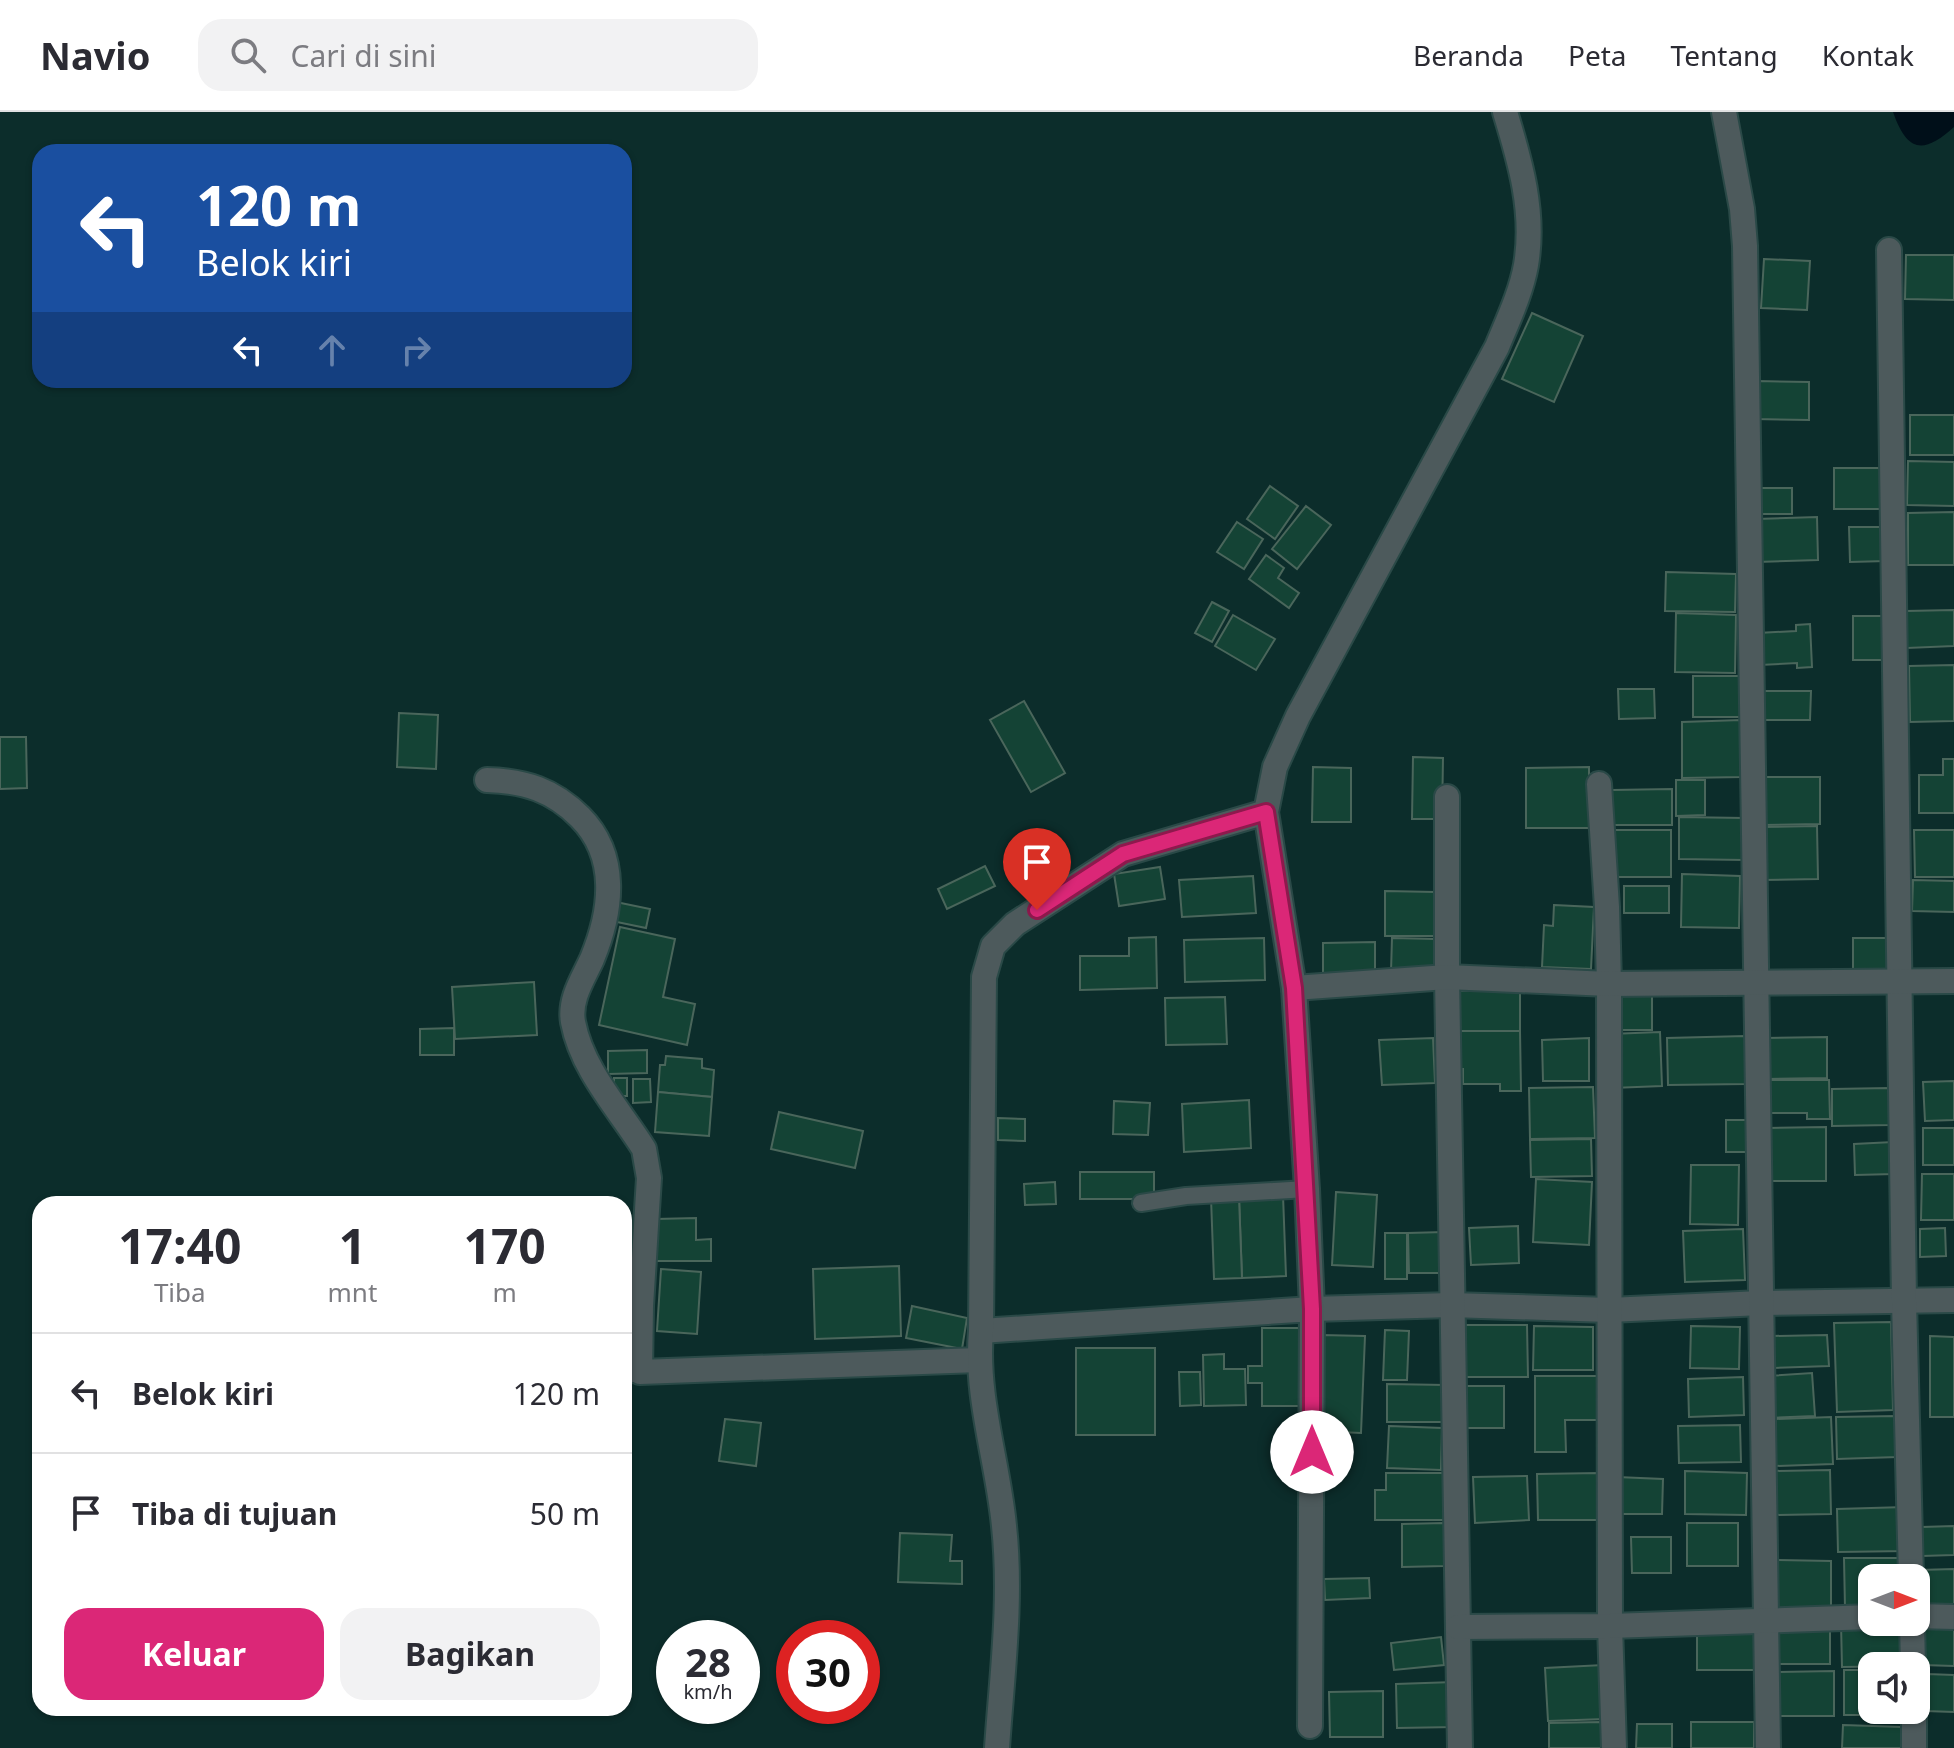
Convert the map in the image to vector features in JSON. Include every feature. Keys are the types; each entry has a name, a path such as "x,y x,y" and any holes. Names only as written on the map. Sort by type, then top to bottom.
{"street":[{"path":"1310,1726 1312,1309 1307,1189 1294,988 1266,812 1275,767 1298,716 1497,347 1515,302 1526,266 1527,199 1519,157 1505,112"},
{"path":"1724,112 1742,209 1745,246 1768,1748"},
{"path":"1889,250 1911,1564"},
{"path":"487,780 513,780 543,789 566,803 594,830 605,855 608,899 592,959 575,994 573,1021 581,1048 594,1074 637,1139 647,1162 649,1178 632,1374 979,1360"},
{"path":"1599,784 1609,984 1610,1626 1614,1748"},
{"path":"1447,797 1451,1305 1460,1748"},
{"path":"997,1748 1009,1580 1004,1524 979,1360 984,977 993,946 1015,924 1123,854 1266,812"},
{"path":"1294,988 1447,977 1609,984 1954,981"},
{"path":"981,1331 1312,1309 1451,1305 1609,1310 1761,1303 1954,1300"},
{"path":"1930,1616 1954,1617"},
{"path":"1458,1627 1610,1626 1858,1617"},
{"path":"1914,1724 1914,1748"}],"lane":[{"path":"1141,1203 1186,1196 1307,1189"}],"shaded area":[{"path":"1893,112 1954,112 1954,127 1933,142 1917,145 1904,135"}],"building":[{"path":"1906,255 1954,255 1954,300 1905,299"},
{"path":"1764,259 1810,261 1807,310 1761,308"},
{"path":"1532,313 1583,336 1554,402 1502,379"},
{"path":"1756,381 1809,382 1809,420 1755,419"},
{"path":"1910,415 1954,415 1954,455 1910,455"},
{"path":"1908,461 1954,462 1954,506 1907,505"},
{"path":"1834,468 1889,468 1889,509 1834,509"},
{"path":"1270,486 1298,506 1275,539 1247,519"},
{"path":"1750,488 1792,488 1792,514 1750,514"},
{"path":"1306,506 1331,525 1297,569 1272,549"},
{"path":"1954,512 1954,565 1908,565 1908,513"},
{"path":"1817,517 1818,560 1757,562 1756,519"},
{"path":"1237,522 1263,539 1244,569 1217,552"},
{"path":"1849,527 1885,527 1886,561 1850,562"},
{"path":"1266,555 1284,568 1278,578 1299,593 1289,608 1249,579"},
{"path":"1666,572 1736,574 1735,612 1665,611"},
{"path":"1212,602 1229,611 1212,642 1195,633"},
{"path":"1954,610 1954,646 1907,648 1906,611"},
{"path":"1676,613 1736,615 1735,673 1675,672"},
{"path":"1233,615 1275,639 1256,670 1215,646"},
{"path":"1853,616 1884,616 1884,660 1853,660"},
{"path":"1810,624 1812,667 1797,668 1797,663 1760,665 1758,633 1796,631 1796,625"},
{"path":"1954,665 1954,721 1910,722 1909,666"},
{"path":"1693,676 1740,676 1741,717 1693,717"},
{"path":"1618,689 1654,689 1655,718 1619,719"},
{"path":"1760,691 1811,691 1810,720 1760,720"},
{"path":"1024,701 1065,773 1031,792 990,720"},
{"path":"399,713 438,715 436,769 397,767"},
{"path":"1741,720 1742,777 1682,778 1682,722"},
{"path":"0,737 26,737 27,788 0,789"},
{"path":"1413,757 1443,758 1442,819 1412,819"},
{"path":"1943,759 1954,759 1954,813 1919,813 1919,775 1943,775"},
{"path":"1313,767 1351,768 1351,822 1312,822"},
{"path":"1589,767 1589,828 1526,828 1526,768"},
{"path":"1760,777 1820,777 1820,824 1761,825"},
{"path":"1676,780 1705,780 1705,815 1676,816"},
{"path":"1672,789 1672,825 1612,825 1612,790"},
{"path":"1679,817 1744,818 1744,860 1679,859"},
{"path":"1817,826 1818,879 1760,880 1759,827"},
{"path":"1613,830 1671,830 1671,877 1613,877"},
{"path":"1914,830 1954,830 1954,877 1915,877"},
{"path":"985,866 995,886 947,909 938,889"},
{"path":"1160,867 1165,899 1119,906 1114,874"},
{"path":"1682,874 1740,876 1739,928 1681,927"},
{"path":"1253,876 1256,913 1182,917 1179,880"},
{"path":"1913,880 1954,881 1954,912 1912,911"},
{"path":"1624,886 1669,886 1669,913 1624,913"},
{"path":"1385,891 1435,892 1435,936 1385,936"},
{"path":"616,902 650,909 646,928 612,921"},
{"path":"1554,905 1594,907 1591,969 1542,967 1544,925 1553,926"},
{"path":"620,927 675,939 663,997 695,1004 687,1045 599,1025"},
{"path":"1156,937 1157,988 1080,990 1080,956 1129,956 1129,938"},
{"path":"1264,938 1265,980 1185,982 1184,940"},
{"path":"1392,938 1435,939 1435,973 1391,972"},
{"path":"1853,938 1891,938 1891,970 1853,970"},
{"path":"1375,942 1375,978 1323,979 1323,943"},
{"path":"534,982 537,1035 455,1039 452,987"},
{"path":"1614,988 1652,988 1652,1030 1614,1030"},
{"path":"1520,990 1520,1031 1455,1031 1454,991"},
{"path":"1225,997 1227,1044 1166,1045 1165,998"},
{"path":"454,1028 454,1055 420,1055 420,1029"},
{"path":"1455,1031 1520,1031 1521,1091 1500,1091 1500,1084 1463,1084 1463,1069 1455,1069"},
{"path":"1660,1032 1662,1086 1612,1088 1610,1034"},
{"path":"1745,1036 1746,1084 1668,1085 1667,1038"},
{"path":"1827,1037 1827,1078 1764,1079 1764,1038"},
{"path":"1433,1038 1435,1083 1382,1085 1379,1040"},
{"path":"1589,1038 1589,1081 1543,1081 1542,1040"},
{"path":"647,1050 647,1073 608,1074 608,1051"},
{"path":"666,1056 702,1059 702,1068 714,1070 712,1097 658,1092 660,1065 665,1065"},
{"path":"614,1078 627,1078 627,1096 614,1096"},
{"path":"633,1079 650,1079 651,1102 633,1103"},
{"path":"1763,1080 1829,1080 1830,1119 1807,1119 1807,1113 1764,1113"},
{"path":"1954,1081 1954,1120 1925,1121 1923,1082"},
{"path":"1593,1087 1595,1138 1530,1139 1529,1088"},
{"path":"1889,1088 1890,1125 1832,1126 1832,1089"},
{"path":"658,1092 712,1097 709,1136 655,1132"},
{"path":"1249,1100 1251,1148 1184,1152 1182,1104"},
{"path":"1114,1101 1150,1103 1148,1135 1113,1134"},
{"path":"779,1112 863,1131 855,1168 771,1149"},
{"path":"998,1118 1025,1119 1025,1141 998,1140"},
{"path":"1726,1120 1750,1120 1750,1152 1726,1152"},
{"path":"1826,1127 1826,1181 1767,1181 1767,1128"},
{"path":"1923,1128 1954,1128 1954,1165 1923,1165"},
{"path":"1591,1139 1592,1176 1531,1177 1530,1140"},
{"path":"1893,1142 1894,1174 1855,1175 1854,1144"},
{"path":"1691,1165 1739,1165 1738,1225 1690,1224"},
{"path":"1080,1172 1154,1172 1154,1199 1080,1199"},
{"path":"1922,1174 1954,1174 1954,1220 1921,1220"},
{"path":"1536,1179 1592,1182 1589,1245 1533,1242"},
{"path":"1055,1182 1056,1204 1025,1205 1024,1184"},
{"path":"1336,1192 1377,1195 1373,1267 1332,1265"},
{"path":"1283,1195 1286,1276 1242,1278 1239,1197"},
{"path":"1239,1197 1242,1278 1214,1279 1211,1198"},
{"path":"696,1218 696,1240 711,1239 711,1261 656,1261 656,1219"},
{"path":"1518,1226 1519,1263 1471,1265 1469,1228"},
{"path":"1945,1228 1946,1256 1920,1257 1920,1229"},
{"path":"1743,1229 1745,1280 1685,1282 1683,1231"},
{"path":"1444,1232 1445,1273 1409,1273 1408,1233"},
{"path":"1385,1233 1407,1233 1407,1279 1385,1279"},
{"path":"899,1266 901,1336 815,1339 813,1269"},
{"path":"661,1269 701,1272 697,1334 657,1331"},
{"path":"912,1306 967,1318 962,1349 906,1338"},
{"path":"1891,1322 1893,1410 1837,1412 1834,1323"},
{"path":"1461,1325 1527,1325 1528,1377 1461,1377"},
{"path":"1534,1326 1593,1327 1593,1370 1533,1370"},
{"path":"1691,1326 1740,1327 1739,1369 1690,1368"},
{"path":"1262,1328 1300,1328 1301,1406 1262,1406 1262,1383 1248,1383 1248,1366 1262,1366"},
{"path":"1385,1330 1409,1331 1407,1380 1383,1380"},
{"path":"1321,1335 1365,1336 1361,1433 1317,1431"},
{"path":"1827,1335 1829,1366 1774,1368 1773,1336"},
{"path":"1930,1336 1954,1337 1954,1417 1930,1417"},
{"path":"1076,1348 1155,1348 1155,1435 1076,1435"},
{"path":"1224,1354 1224,1369 1245,1369 1246,1405 1204,1406 1203,1355"},
{"path":"1179,1372 1200,1372 1201,1405 1180,1406"},
{"path":"1812,1373 1815,1416 1769,1418 1767,1376"},
{"path":"1535,1376 1598,1376 1598,1420 1565,1420 1566,1452 1535,1452"},
{"path":"1743,1377 1744,1415 1689,1417 1688,1379"},
{"path":"1387,1384 1445,1385 1445,1422 1387,1422"},
{"path":"1465,1386 1504,1386 1504,1428 1465,1428"},
{"path":"1896,1416 1897,1457 1837,1459 1836,1417"},
{"path":"1831,1417 1833,1464 1776,1466 1775,1419"},
{"path":"725,1419 761,1423 756,1466 719,1461"},
{"path":"1740,1425 1741,1462 1679,1463 1678,1426"},
{"path":"1389,1426 1442,1428 1441,1470 1387,1468"},
{"path":"1830,1470 1831,1514 1772,1515 1772,1471"},
{"path":"1685,1471 1747,1473 1746,1515 1685,1514"},
{"path":"1386,1473 1446,1473 1446,1520 1375,1520 1375,1490 1386,1490"},
{"path":"1599,1473 1599,1520 1538,1520 1537,1474"},
{"path":"1527,1476 1529,1520 1475,1523 1473,1477"},
{"path":"1617,1477 1663,1479 1662,1514 1617,1514"},
{"path":"1905,1507 1906,1551 1838,1552 1837,1509"},
{"path":"1444,1523 1444,1566 1402,1567 1402,1524"},
{"path":"1687,1523 1738,1523 1738,1566 1687,1566"},
{"path":"1954,1526 1954,1555 1922,1556 1922,1527"},
{"path":"900,1533 952,1535 950,1561 962,1561 962,1584 898,1582"},
{"path":"1631,1537 1671,1537 1671,1573 1632,1573"},
{"path":"1844,1558 1907,1558 1907,1564 1858,1564 1858,1608 1845,1608"},
{"path":"1774,1560 1831,1561 1831,1611 1773,1610"},
{"path":"1954,1569 1954,1609 1930,1610 1930,1570"},
{"path":"1369,1578 1370,1598 1325,1600 1324,1579"},
{"path":"1930,1621 1954,1622 1954,1666 1930,1665 1930,1652 1923,1652 1924,1636 1930,1636"},
{"path":"1841,1623 1858,1623 1858,1636 1906,1636 1906,1652 1858,1652 1858,1667 1842,1667"},
{"path":"1697,1624 1757,1624 1757,1670 1697,1670"},
{"path":"1777,1626 1830,1626 1830,1664 1777,1664"},
{"path":"1441,1637 1444,1665 1394,1670 1391,1643"},
{"path":"1603,1665 1605,1719 1548,1721 1545,1668"},
{"path":"1844,1670 1858,1670 1858,1715 1844,1715"},
{"path":"1834,1671 1834,1716 1775,1716 1775,1672"},
{"path":"1930,1674 1954,1675 1954,1712 1930,1711"},
{"path":"1454,1682 1455,1727 1397,1728 1396,1684"},
{"path":"1383,1691 1383,1737 1330,1737 1329,1692"},
{"path":"1602,1722 1602,1748 1549,1748 1549,1723"},
{"path":"1691,1722 1754,1722 1754,1748 1691,1748"},
{"path":"1637,1724 1672,1724 1672,1748 1636,1748"},
{"path":"1843,1725 1902,1727 1902,1748 1842,1748"}],"route":[{"path":"1037,910 1123,854 1266,812 1294,988 1312,1309 1312,1452"}]}
